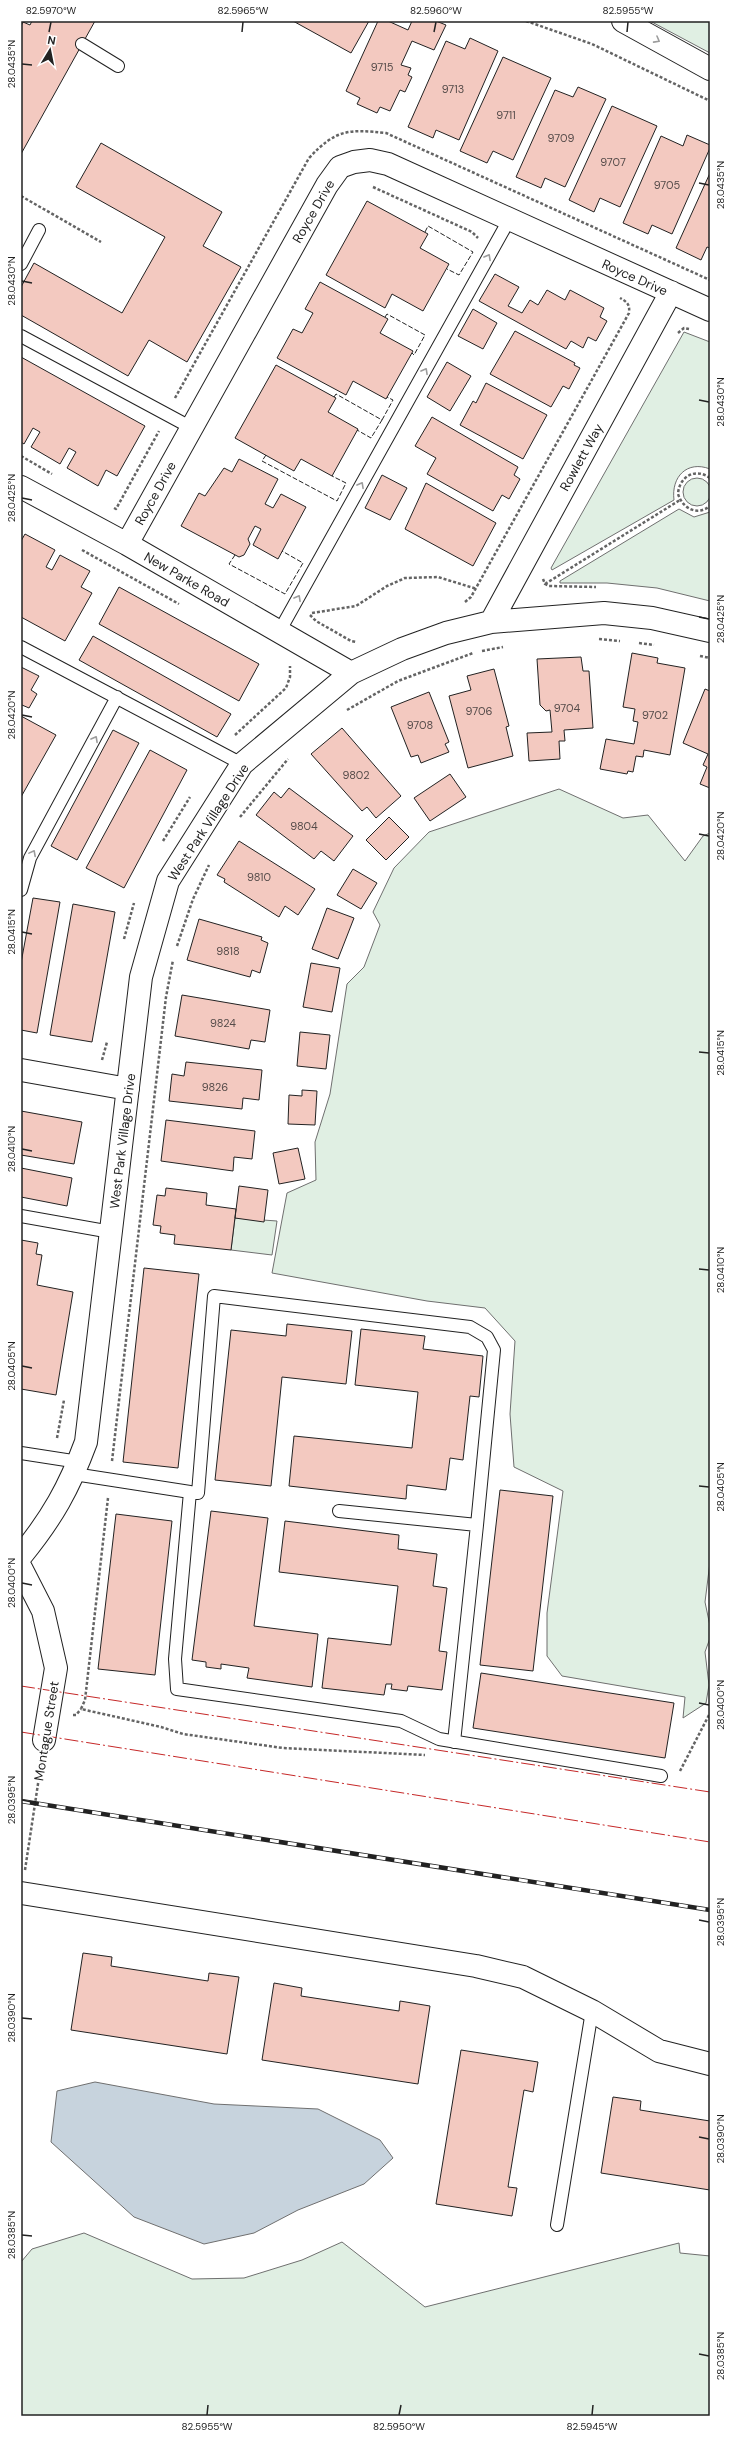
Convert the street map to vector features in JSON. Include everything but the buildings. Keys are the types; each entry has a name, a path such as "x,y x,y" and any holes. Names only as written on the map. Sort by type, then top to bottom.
{"street":[{"path":"623,21 710,69"},
{"name":"Royce Drive","path":"127,544 327,185 340,167 370,160 388,164 710,310"},
{"name":"Rowlett Way","path":"491,622 671,292"},
{"name":"New Parke Road","path":"21,487 127,544 352,673"},
{"name":"West Park Village Drive","path":"21,1556 46,1524 76,1468 86,1442 141,977 168,882 242,764 352,673 402,649 446,633 491,622 604,613 652,618 710,631"},
{"path":"21,1070 128,1089"},
{"name":"Montague Street","path":"21,1568 44,1612 56,1668 44,1740"},
{"path":"21,1895 476,1966 523,1977 592,2011 659,2051 710,2064"}],"lane":[{"path":"82,44 118,66"},
{"path":"279,632 509,220"},
{"path":"21,264 39,230"},
{"path":"21,336 192,428"},
{"path":"21,647 242,764"},
{"path":"21,890 22,876 30,858 117,697"},
{"path":"21,1216 111,1232"},
{"path":"21,1453 52,1458 110,1480 198,1493 214,1296 470,1327 487,1338 494,1350 454,1742"},
{"path":"190,1492 175,1659 177,1689 401,1720 438,1739 661,1776"},
{"path":"339,1511 477,1525"},
{"path":"557,2225 592,2011"}],"path":[{"path":"526,21 592,44 710,101"},
{"path":"109,506 116,509 309,158 322,144 335,136 357,130 386,133 710,280"},
{"path":"371,186 472,232 491,252"},
{"path":"21,196 101,242"},
{"path":"460,604 467,602 476,588 629,313 630,307 627,302 613,295"},
{"path":"675,338 684,328 691,329"},
{"path":"21,456 56,476"},
{"path":"710,478 697,473 685,477 678,488 680,500 689,509 695,511 710,506"},
{"path":"545,584 680,500"},
{"path":"76,546 183,607"},
{"path":"544,575 545,584"},
{"path":"309,614 356,606 387,586 405,578 438,576 476,588 508,590"},
{"path":"545,584 604,588"},
{"path":"296,603 302,605 316,621 351,641 362,640"},
{"path":"597,639 627,642"},
{"path":"634,642 657,646"},
{"path":"341,714 361,701 398,681 474,653 509,646"},
{"path":"695,654 710,658"},
{"path":"221,753 243,727 286,688 290,677 291,666 286,662"},
{"path":"238,820 269,779 290,757"},
{"path":"160,847 194,791"},
{"path":"177,947 193,899 212,859"},
{"path":"124,941 135,900"},
{"path":"174,954 166,997 85,1700 81,1709 161,1727 183,1734 283,1748 432,1756"},
{"path":"96,1058 103,1060 108,1038"},
{"path":"52,1458 65,1399"},
{"path":"679,1774 710,1713"},
{"name":"Montague Street","path":"21,1895 44,1740"}],"green space":[{"path":"650,21 710,21 710,53"},
{"path":"684,332 710,342 710,469 694,467 682,472 675,484 674,500 552,570 551,568"},
{"path":"697,478 707,482 711,492 707,502 697,506 687,502 683,492 687,482"},
{"path":"679,509 694,517 710,512 710,601 657,588 607,583 560,583 560,581"},
{"path":"559,789 623,818 648,815 685,861 703,836 710,833 710,1562 705,1602 710,1626 710,1638 705,1652 709,1685 706,1703 683,1718 685,1697 562,1676 547,1656 547,1613 563,1491 514,1467 510,1414 515,1341 485,1308 427,1301 272,1273 287,1193 316,1180 315,1142 330,1094 347,984 364,967 380,925 373,912 394,868 429,832"},
{"path":"235,1218 277,1221 272,1255 231,1250"},
{"path":"84,2233 192,2279 244,2278 302,2260 342,2242 425,2307 679,2243 680,2253 710,2256 710,2416 21,2416 21,2262 32,2249"}],"shaded area":[{"path":"95,2082 214,2104 318,2109 380,2140 393,2158 364,2184 298,2210 254,2233 204,2244 134,2217 51,2142 57,2091"}],"railway":[{"path":"21,1801 710,1910"}],"fence":[{"path":"425,232 428,226 473,252 459,275 447,269"},
{"path":"385,317 387,314 425,335 414,355 412,353"},
{"path":"334,397 336,394 382,420 371,438 357,430"},
{"path":"382,420 393,400 387,397"},
{"path":"266,455 262,461 337,501 346,483 332,476"},
{"path":"235,555 229,564 285,594 303,563 282,551"}],"power":[{"path":"21,1686 710,1792"},
{"path":"21,1732 710,1842"}]}
